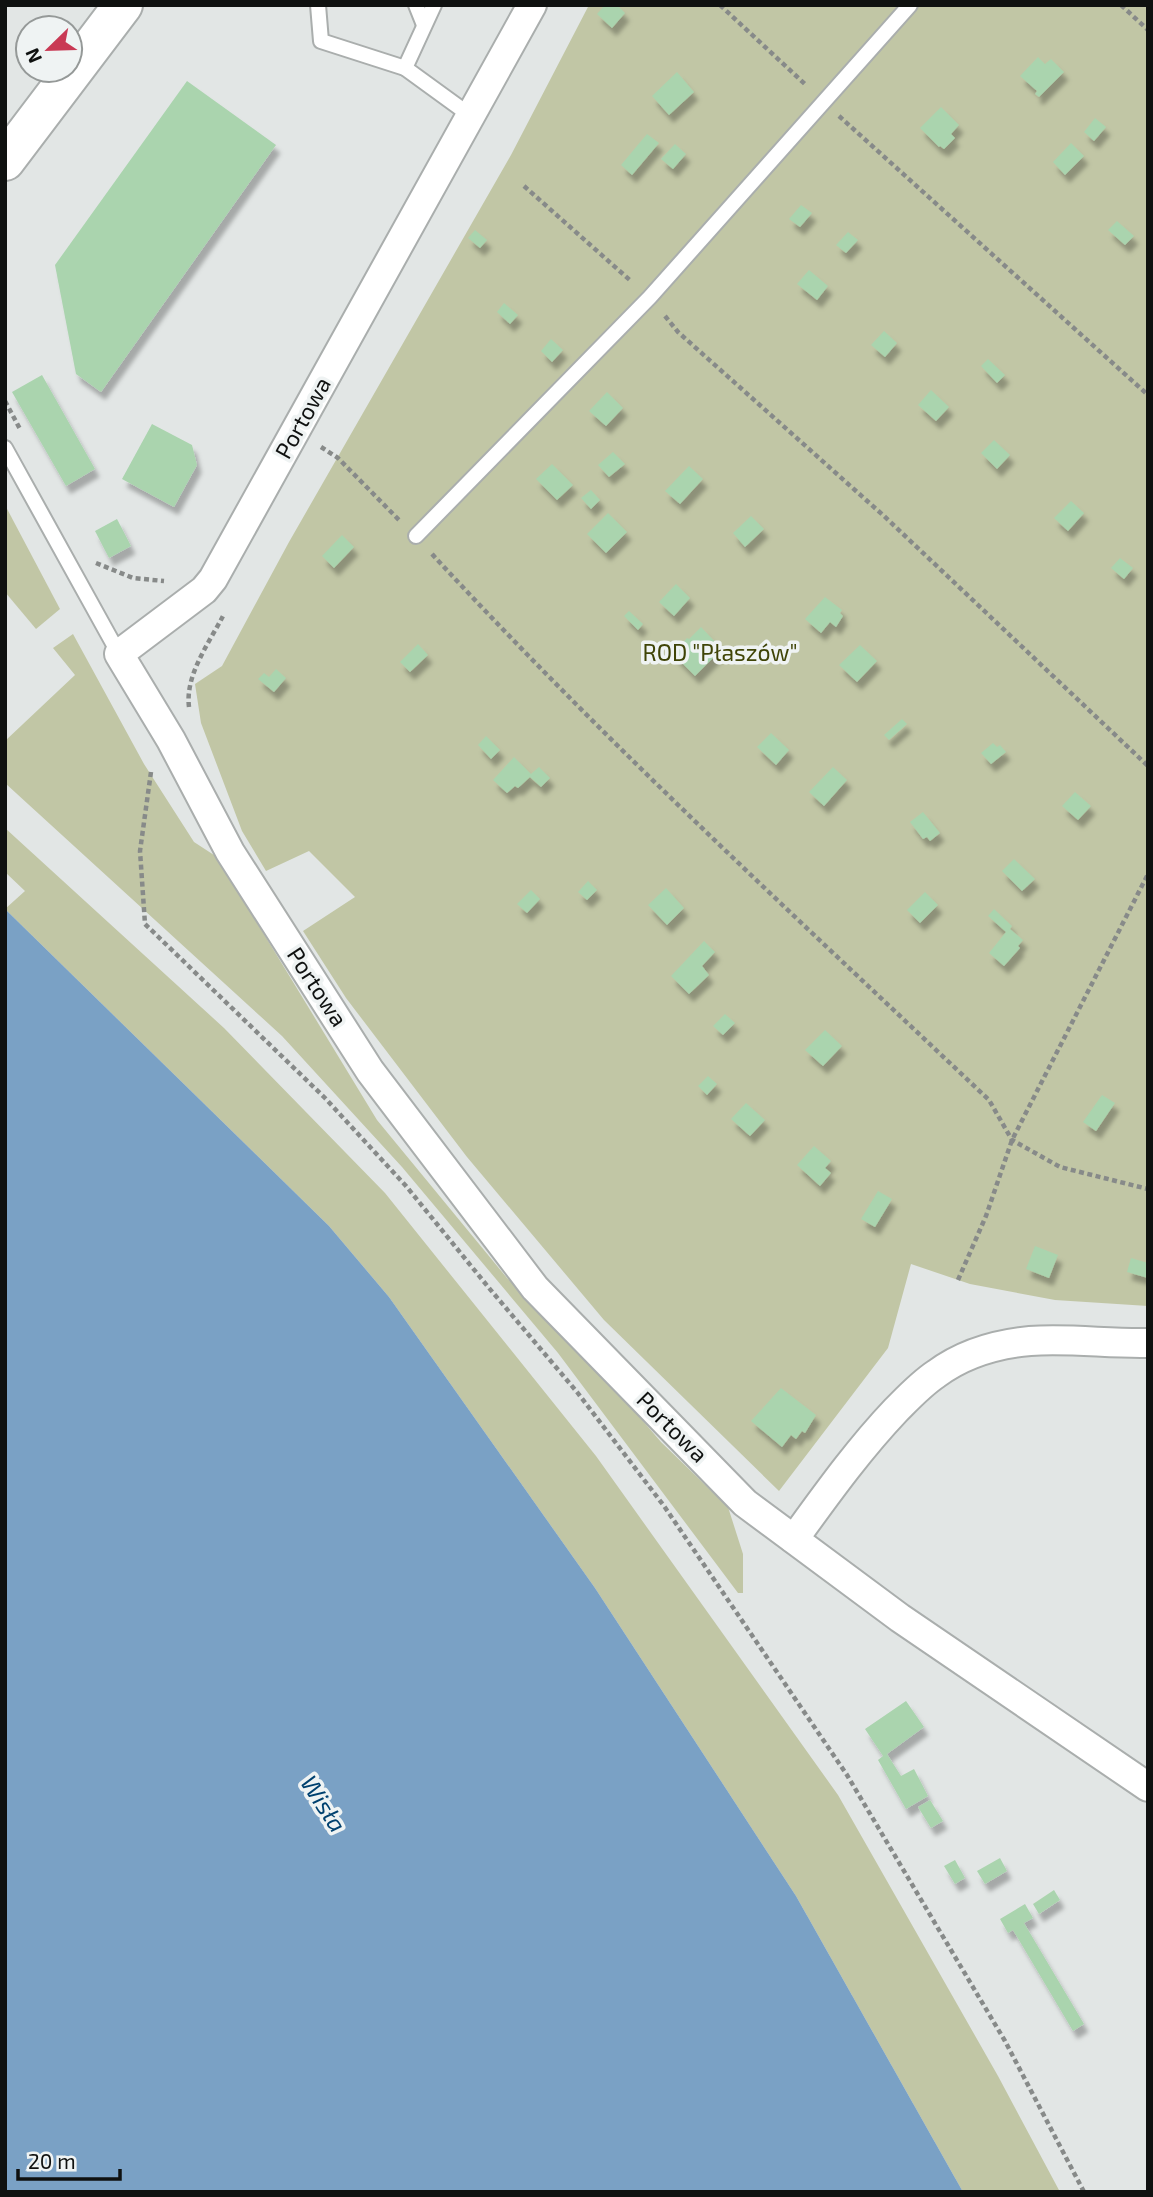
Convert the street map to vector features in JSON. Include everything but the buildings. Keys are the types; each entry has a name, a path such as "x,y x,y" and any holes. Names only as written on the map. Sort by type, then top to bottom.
{"street":[{"path":"5,161 123,5"},
{"name":"Portowa","path":"532,5 213,579 193,599 119,654 171,740 230,852 370,1071 527,1278 745,1503 900,1618 1148,1787"},
{"path":"793,1539 874,1433 916,1389 952,1364 1000,1345 1029,1341 1148,1343"}],"lane":[{"path":"318,5 321,41 405,68 471,116"},
{"path":"416,5 424,25"},
{"path":"405,68 434,5"},
{"path":"416,536 650,297 910,5"},
{"path":"5,448 119,654"}],"path":[{"path":"720,5 1148,395"},
{"path":"1121,5 1148,30"},
{"path":"524,186 650,297 678,332 884,516 1148,766"},
{"path":"5,401 24,438"},
{"path":"317,443 338,458 416,536 495,622 690,816 989,1100 1012,1140 1060,1167 1148,1189"},
{"path":"89,561 133,578 166,581"},
{"path":"152,764 140,850 145,925 325,1098 406,1186 577,1392 664,1506 847,1775 1005,2041 1084,2192"},
{"path":"958,1280 986,1216 1012,1140 1148,874"}],"green space":[{"name":"ROD \"Płaszów\"","path":"589,5 1148,5 1148,1306 1055,1300 970,1284 911,1264 888,1348 779,1491 604,1320 467,1157 346,998 303,931 355,897 309,851 266,871 242,831 201,723 195,684 222,666 289,542 511,155"},
{"path":"5,505 60,609 36,629 5,592"},
{"path":"73,634 144,764 194,842 217,857 377,1120 507,1278 557,1321 661,1442 728,1507 743,1554 743,1593 738,1593 558,1353 402,1167 282,1036 5,783 5,741 75,675 53,648"},
{"path":"5,828 224,1028 385,1193 596,1456 838,1795 998,2076 1060,2192 963,2192 796,1896 595,1588 389,1297 329,1226 5,909 25,891 5,872"}],"water":[{"name":"Wisła","path":"5,909 329,1226 389,1297 595,1588 796,1896 963,2192 5,2192"}]}
